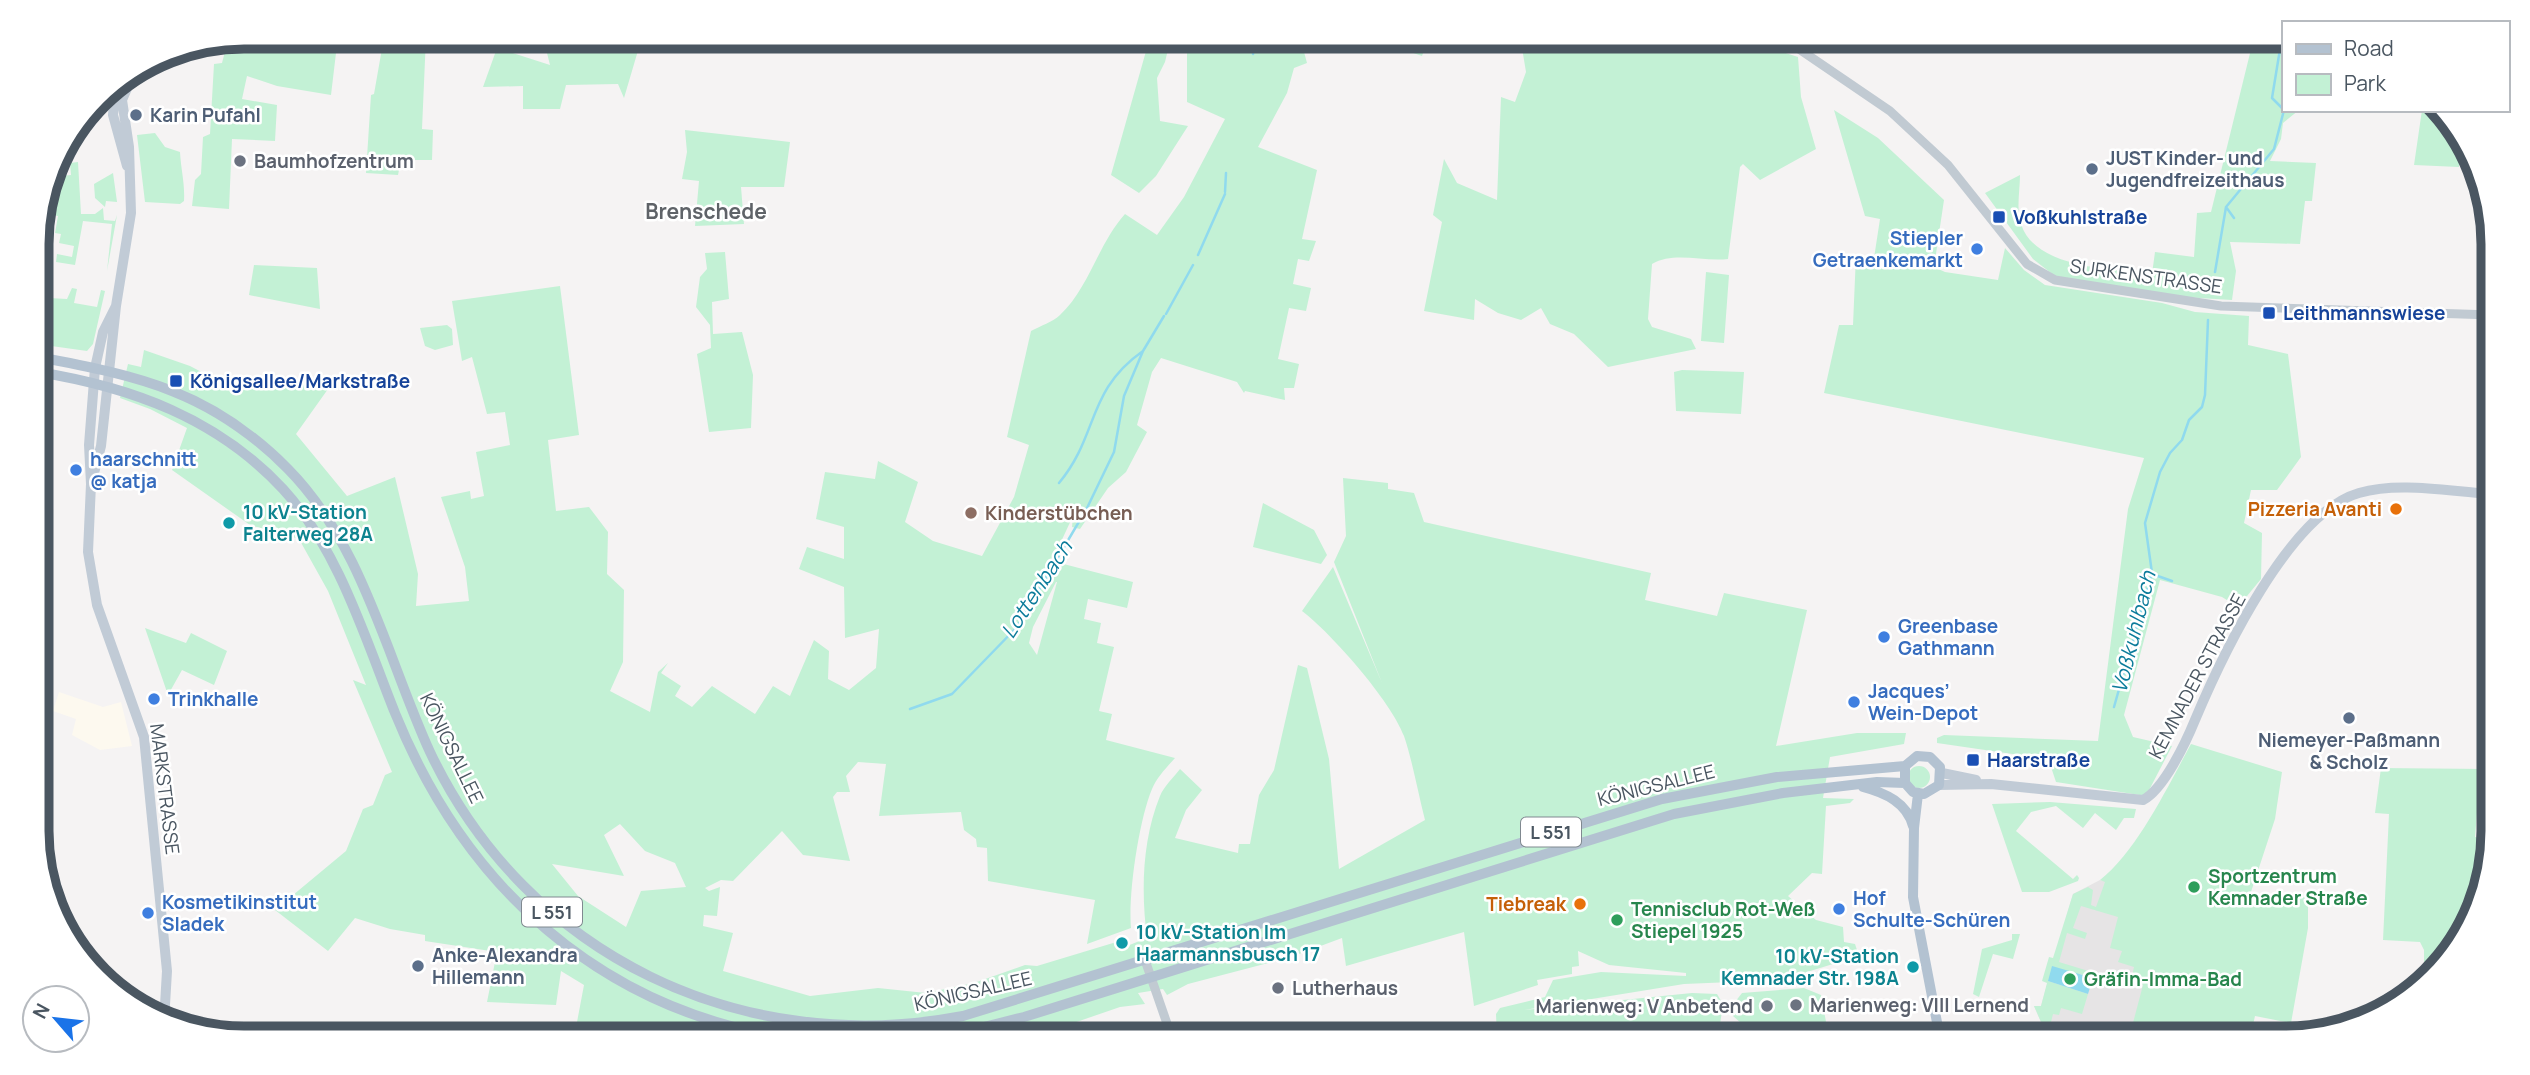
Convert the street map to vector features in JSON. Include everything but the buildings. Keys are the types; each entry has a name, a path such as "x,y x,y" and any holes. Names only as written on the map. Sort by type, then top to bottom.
{"main road":[{"name":"MARKSTRASSE","path":"91,484 101,446 116,306 131,212 128,170 118,139 113,100"},
{"name":"MARKSTRASSE","path":"116,306 103,332 95,368 89,445 91,484 88,552 93,591 144,737 167,971 165,1009"},
{"name":"KÖNIGSALLEE","path":"49,359 145,379 203,404 243,428 290,471 335,532 362,586 431,753 471,822 502,863 539,900 582,936 631,967 677,989 746,1013 798,1023 851,1026"},
{"name":"KÖNIGSALLEE","path":"49,374 94,383 158,403 210,428 260,467 285,491 316,535 343,587 430,791 475,857 526,912 597,967 653,998 733,1026"},
{"name":"KEMNADER STRASSE","path":"1941,779 2135,800 2149,796 2180,751 2239,626 2317,516 2341,500 2371,490 2481,494"},
{"name":"KÖNIGSALLEE","path":"878,1026 963,1016 1662,799 1774,777 1905,766 1911,759 1925,756 1938,763 1941,779"},
{"path":"1905,766 1905,783 1921,794"},
{"path":"1938,1026 1913,897 1913,828 1921,794 1941,779"},
{"name":"KÖNIGSALLEE","path":"994,1026 1627,826 1731,801 1857,785 1905,783"},
{"name":"KÖNIGSALLEE","path":"1857,785 1898,802 1910,813 1913,828"},
{"path":"1913,860 1921,794"}],"street":[{"name":"SURKENSTRASSE","path":"1796,49 1890,111 1948,164 2028,264 2055,281 2221,306 2481,315"},
{"path":"1145,960 1167,1026"}],"shaded area":[{"path":"59,692 103,707 121,702 132,746 100,750 72,735 76,719 53,711"},
{"path":"2100,880 2177,895 2140,1026 2043,1026 2034,1006 2041,1006 2073,894"}],"green space":[{"path":"232,49 314,49 336,53 331,95 277,86 247,76 242,99 277,105 275,141 232,139 229,209 192,206 195,180 201,174 203,137 210,134 214,64 222,63 225,50"},
{"path":"382,49 425,49 422,129 433,130 432,160 401,160 398,175 366,173 371,95 374,94"},
{"path":"497,49 550,65 546,49 638,49 624,98 618,84 566,85 560,109 523,109 523,86 483,87"},
{"path":"1147,49 1168,49 1157,78 1160,121 1188,126 1156,176 1139,193 1111,175"},
{"path":"1187,49 1303,49 1307,63 1294,68 1287,93 1258,147 1317,170 1302,239 1316,241 1309,261 1298,259 1293,284 1311,288 1306,311 1289,308 1278,359 1299,364 1294,388 1284,388 1285,400 1245,391 1244,393 1237,382 1161,358 1152,372 1137,425 1147,432 1126,472 1108,488 1080,529 1072,527 1073,516 1052,561 1133,582 1127,608 1088,599 1084,619 1101,623 1097,643 1114,647 1099,711 1112,714 1106,740 1175,758 1162,772 1147,802 1133,877 1131,928 1087,944 1095,900 988,881 987,848 977,847 976,839 964,830 961,812 879,816 886,764 858,762 846,776 850,792 837,792 833,797 850,861 803,855 782,831 733,881 721,880 705,888 709,891 720,887 717,916 704,915 703,926 733,933 723,971 810,996 878,988 926,993 974,983 1025,965 1037,966 1123,940 1127,946 1147,938 1144,866 1154,813 1162,792 1180,769 1202,790 1186,810 1175,838 1238,853 1239,844 1250,844 1259,795 1274,770 1298,665 1307,668 1329,759 1339,869 1425,820 1404,736 1387,705 1329,635 1302,611 1333,567 1382,683 1334,562 1346,536 1343,478 1388,483 1388,489 1414,493 1424,522 1651,573 1645,600 1717,616 1724,593 1807,610 1776,746 1857,733 1906,733 1904,744 1830,757 1823,798 1854,799 1850,803 1826,806 1822,874 1812,873 1788,896 1816,920 1843,927 1844,942 1855,944 1859,956 1781,980 1684,984 1524,1010 1692,993 1717,994 1723,1004 1720,1026 1496,1026 1496,1014 1500,1008 1545,997 1553,980 1601,972 1686,976 1686,973 1609,965 1578,951 1579,966 1572,967 1572,974 1537,980 1538,985 1474,1006 1464,932 1346,966 1342,938 1291,957 1188,984 1167,995 1163,989 1138,993 1145,1004 1120,1007 1065,1026 576,1026 584,985 561,971 556,1005 487,1002 497,952 425,941 425,935 390,929 355,918 328,951 275,910 346,851 363,809 373,805 385,775 392,772 353,680 366,685 328,591 299,539 250,525 172,470 187,428 150,409 120,398 128,364 141,367 144,350 190,366 234,389 302,383 328,389 296,434 347,496 395,477 418,574 416,606 469,601 465,567 441,497 470,491 471,499 484,496 476,452 510,445 505,412 487,414 472,357 462,361 452,301 560,286 579,435 548,440 556,511 589,507 608,532 607,574 624,590 623,662 610,691 650,712 658,672 668,663 661,673 681,686 675,696 692,707 712,686 755,714 773,686 790,696 814,640 829,651 828,679 849,690 876,668 879,629 845,638 844,587 799,569 807,547 844,559 844,527 816,519 825,472 875,479 878,461 918,482 905,522 933,541 982,556 1014,497 1029,445 1007,437 1031,331 1050,322 1070,304 1125,214 1157,235 1184,197 1225,119 1187,102","holes":["1057,582 1037,655 1029,643 1033,627","620,824 645,851 675,863 686,887 641,891 626,927 578,896 552,864 624,876 604,835"]},
{"path":"1401,49 1425,49 1422,56"},
{"path":"1522,49 1774,49 1798,57 1801,97 1816,149 1760,180 1743,164 1740,167 1728,259 1679,257 1652,264 1648,319 1652,327 1691,339 1696,349 1608,367 1574,334 1550,324 1541,308 1521,320 1498,313 1475,299 1474,320 1424,311 1442,222 1433,215 1444,159 1457,183 1497,200 1501,97 1515,102 1526,72"},
{"path":"2251,49 2282,49 2282,112 2297,112 2283,123 2281,139 2270,161 2316,163 2312,201 2305,201 2300,244 2230,242 2236,271 2232,300 2183,297 2056,277 2033,259 1985,193 2020,175 2018,206 2021,224 2029,239 2042,250 2078,264 2152,274 2155,252 2194,257 2197,213 2211,212"},
{"path":"1834,110 1878,138 1944,200 1934,267 1945,272 1998,280 2005,248 2024,270 2045,285 2162,303 2195,312 2249,316 2248,345 2288,354 2301,457 2277,490 2251,490 2244,523 2262,533 2261,579 2238,607 2222,597 2160,580 2124,715 2133,737 2172,746 2146,796 2056,782 2051,767 2033,757 1937,743 1937,738 1944,735 2098,741 2128,509 2144,458 1824,393 1839,325 1853,325 1856,255 1874,258 1880,219 1865,216"},
{"path":"2422,112 2429,112 2455,147 2459,156 2459,167 2414,165"},
{"path":"685,130 790,142 784,187 741,187 744,224 695,226 699,181 682,179 687,152"},
{"path":"155,133 165,147 180,152 184,201 180,204 145,202 137,135"},
{"path":"78,162 81,214 95,214 103,208 104,220 115,221 117,215 107,271 112,224 83,221 75,265 56,262 57,254 72,257 74,246 59,243 61,234 55,233 58,216 52,215 62,176 71,175 70,163"},
{"path":"113,173 118,209 117,202 106,201 105,207 95,198 94,184"},
{"path":"725,252 729,299 712,302 713,334 742,332 753,375 751,428 709,432 697,354 711,348 710,325 696,307 700,277 707,269 705,253"},
{"path":"254,265 317,268 320,309 249,295"},
{"path":"1706,272 1729,275 1724,343 1701,341"},
{"path":"72,288 77,289 74,303 97,307 101,290 105,291 93,344 87,351 49,346 49,298 67,299"},
{"path":"447,325 452,329 453,345 435,350 425,346 420,328"},
{"path":"1674,372 1744,372 1741,414 1676,411"},
{"path":"1263,503 1314,530 1327,555 1321,564 1253,547"},
{"path":"145,628 186,643 191,633 227,651 214,685 182,670 168,695"},
{"name":"Sportzentrum Kemnader Straße","path":"2191,744 2282,772 2275,819 2250,895 2341,899 2341,905 2308,904 2308,928 2291,1023 2255,1016 2253,1026 2132,1026 2143,985 2132,976 2134,967 2118,962 2122,951 2110,948 2118,917 2081,906 2073,928 2087,933 2085,939 2067,933 2059,962 2095,973 2093,978 2080,974 2048,981 2088,994 2082,1014 2061,1008 2059,1015 2053,1014 2051,1022 2056,1026 2043,1026 2034,1006 2041,1006 2047,983 2042,981 2049,957 2053,958 2073,894 2088,887 2093,890 2091,905 2096,907 2105,882 2100,880 2127,852 2162,798"},
{"path":"1919,766 1929,773 1930,777 1923,787 1919,788 1909,781 1908,777 1915,767"},
{"path":"2381,768 2481,769 2481,813 2477,813 2475,837 2480,838 2479,856 2471,893 2455,928 2441,950 2424,969 2424,950 2420,942 2383,940 2389,814 2375,813"},
{"path":"2050,802 2136,809 2134,818 2124,818 2116,830 2095,813 2083,828 2056,806 2031,812 2016,831 2073,879 2077,875 2079,878 2078,881 2049,892 2022,892 1992,804"},
{"path":"2012,934 2020,934 2013,959 1993,954 1979,997 1973,994 1982,949 2012,940"},
{"path":"1804,988 1821,995 1827,1026 1744,1026 1733,1016 1735,1002 1742,993"}],"water":[{"name":"Gräfin-Imma-Bad","path":"2052,966 2093,978 2088,994 2048,981"}],"waterway":[{"name":"Lottenbach","path":"1253,54 1254,49"},
{"name":"Voßkuhlbach","path":"2280,49 2272,98 2282,108"},
{"name":"Voßkuhlbach","path":"2215,272 2226,207 2274,149 2283,112"},
{"name":"Lottenbach","path":"1225,192 1226,173"},
{"name":"Lottenbach","path":"1198,255 1225,194"},
{"path":"2226,207 2234,218"},
{"name":"Lottenbach","path":"1166,314 1193,265"},
{"name":"Lottenbach","path":"910,709 952,694 1017,627 1087,508 1114,452 1124,396 1143,351 1164,316"},
{"name":"Voßkuhlbach","path":"2114,707 2152,573 2145,523 2160,472 2170,453 2182,440 2189,420 2202,407 2205,395 2208,320"},
{"name":"Lottenbach","path":"1059,483 1081,448 1111,382 1143,351"},
{"path":"2152,574 2172,581"}],"place":[{"name":"Karin Pufahl","path":"136,115"},
{"name":"Baumhofzentrum","path":"240,161"},
{"name":"JUST Kinder- und Jugendfreizeithaus","path":"2092,169"},
{"name":"Voßkuhlstraße","path":"1999,217"},
{"name":"Stiepler Getraenkemarkt","path":"1977,249"},
{"name":"Leithmannswiese","path":"2269,313"},
{"name":"Königsallee/Markstraße","path":"176,381"},
{"name":"haarschnitt @ katja","path":"76,470"},
{"name":"Pizzeria Avanti","path":"2396,509"},
{"name":"Kinderstübchen","path":"971,513"},
{"name":"10 kV-Station Falterweg 28A","path":"229,523"},
{"name":"Greenbase Gathmann","path":"1884,637"},
{"name":"Trinkhalle","path":"154,699"},
{"name":"Jacques’ Wein-Depot","path":"1854,702"},
{"name":"Niemeyer-Paßmann & Scholz","path":"2349,718"},
{"name":"Haarstraße","path":"1973,760"},
{"name":"Sportzentrum Kemnader Straße","path":"2194,887"},
{"name":"Tiebreak","path":"1580,904"},
{"name":"Hof Schulte-Schüren","path":"1839,909"},
{"name":"Kosmetikinstitut Sladek","path":"148,913"},
{"name":"Tennisclub Rot-Weß Stiepel 1925","path":"1617,920"},
{"name":"10 kV-Station Im Haarmannsbusch 17","path":"1122,943"},
{"name":"Anke-Alexandra Hillemann","path":"418,966"},
{"name":"10 kV-Station Kemnader Str. 198A","path":"1913,967"},
{"name":"Gräfin-Imma-Bad","path":"2070,979"},
{"name":"Lutherhaus","path":"1278,988"},
{"name":"Marienweg: VIII Lernend","path":"1796,1005"},
{"name":"Marienweg: V Anbetend","path":"1767,1006"}],"district":[{"name":"Brenschede","path":"706,211"}]}
